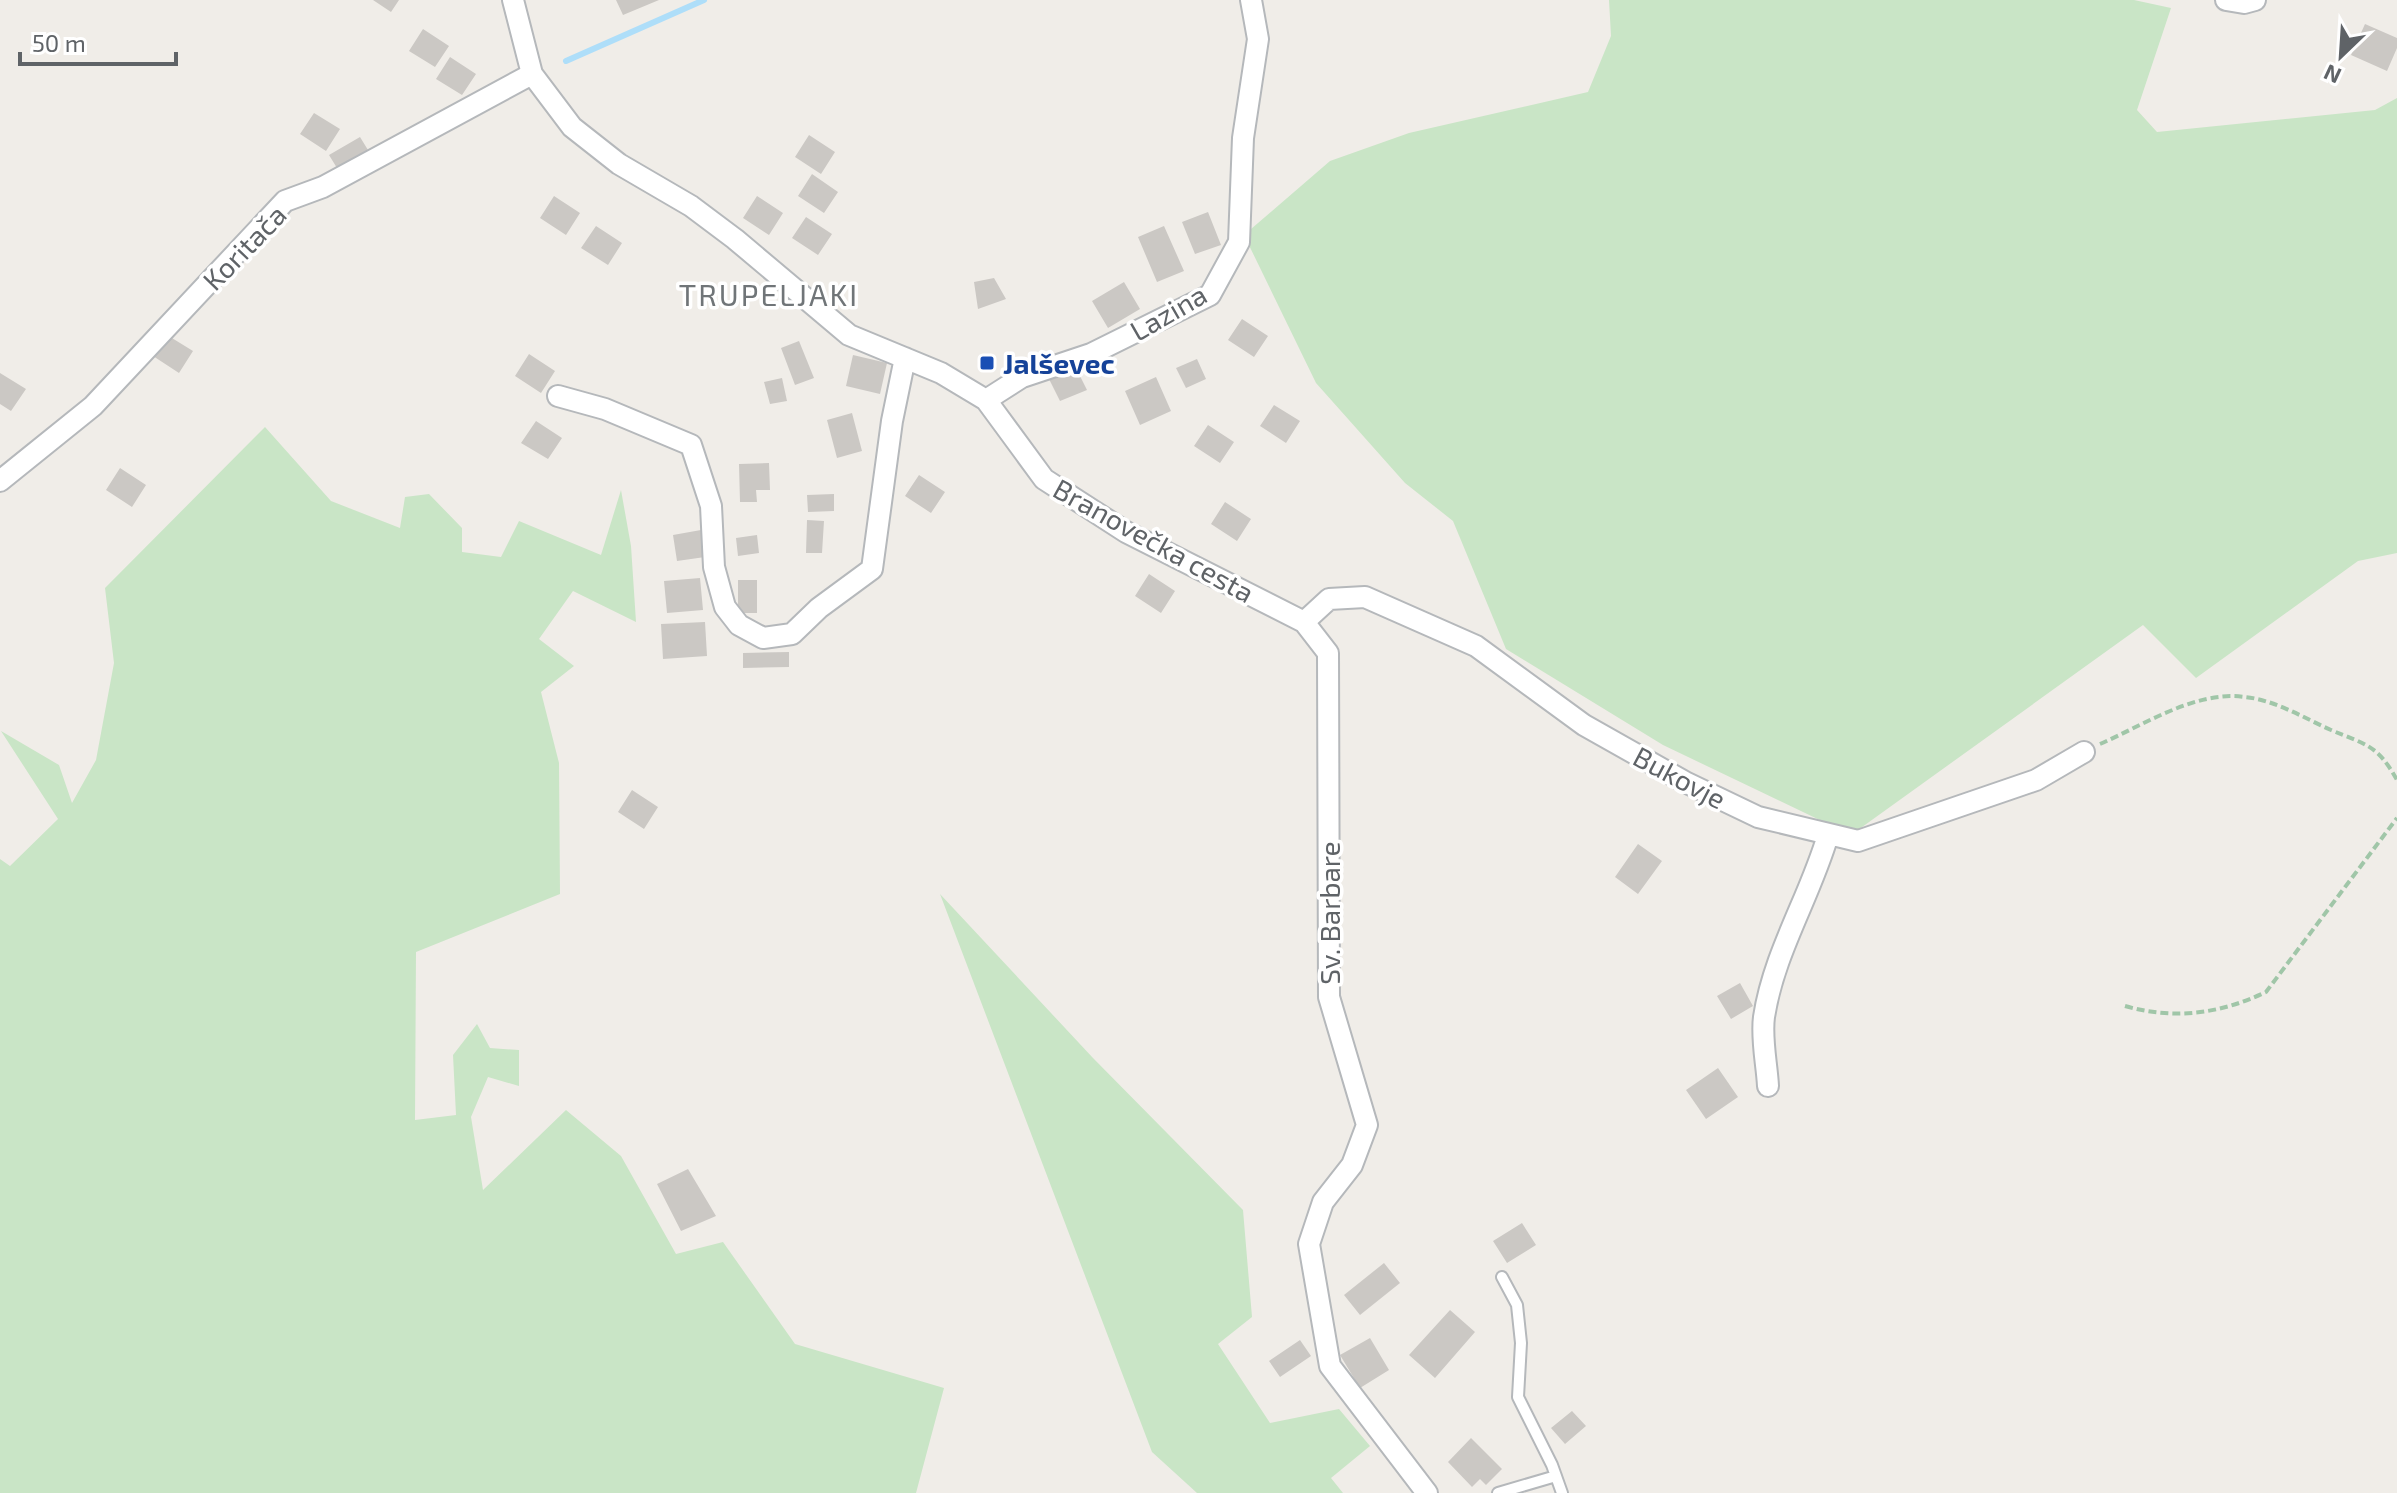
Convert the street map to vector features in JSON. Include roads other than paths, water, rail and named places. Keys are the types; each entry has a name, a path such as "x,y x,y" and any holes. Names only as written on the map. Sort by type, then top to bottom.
{"street":[{"name":"Branovečka cesta","path":"513,0 532,74 572,127 619,164 691,206 849,335 941,373 986,400 1044,479 1126,532 1304,622"},
{"name":"Lazina","path":"986,400 1022,377 1091,354 1210,295 1239,242 1243,138 1258,39 1251,0"},
{"path":"2226,0 2244,3 2255,0"},
{"name":"Koritača","path":"0,481 93,406 285,201 323,187 532,74"},
{"path":"558,396 605,409 691,445 711,506 714,567 725,607 739,625 763,638 792,634 819,608 872,569 892,421 905,358"},
{"name":"Bukovje","path":"1304,622 1329,599 1365,597 1476,646 1584,725 1685,782 1758,817 1858,841 2036,780 2084,752"},
{"name":"Sv. Barbare","path":"1304,622 1328,653 1329,997 1367,1125 1352,1165 1323,1202 1309,1244 1330,1366 1427,1493"},
{"path":"1768,1086 1763,1020 1783,945 1801,899 1816,875 1828,835"}],"lane":[{"path":"1502,1277 1517,1305 1521,1343 1518,1397 1562,1493"},
{"path":"1498,1493 1556,1476"}],"waterway":[{"name":"Jalševec","path":"566,61 704,0"}],"place":[{"name":"Jalševec","path":"987,363"}],"district":[{"name":"TRUPELJAKI","path":"769,294"}]}
